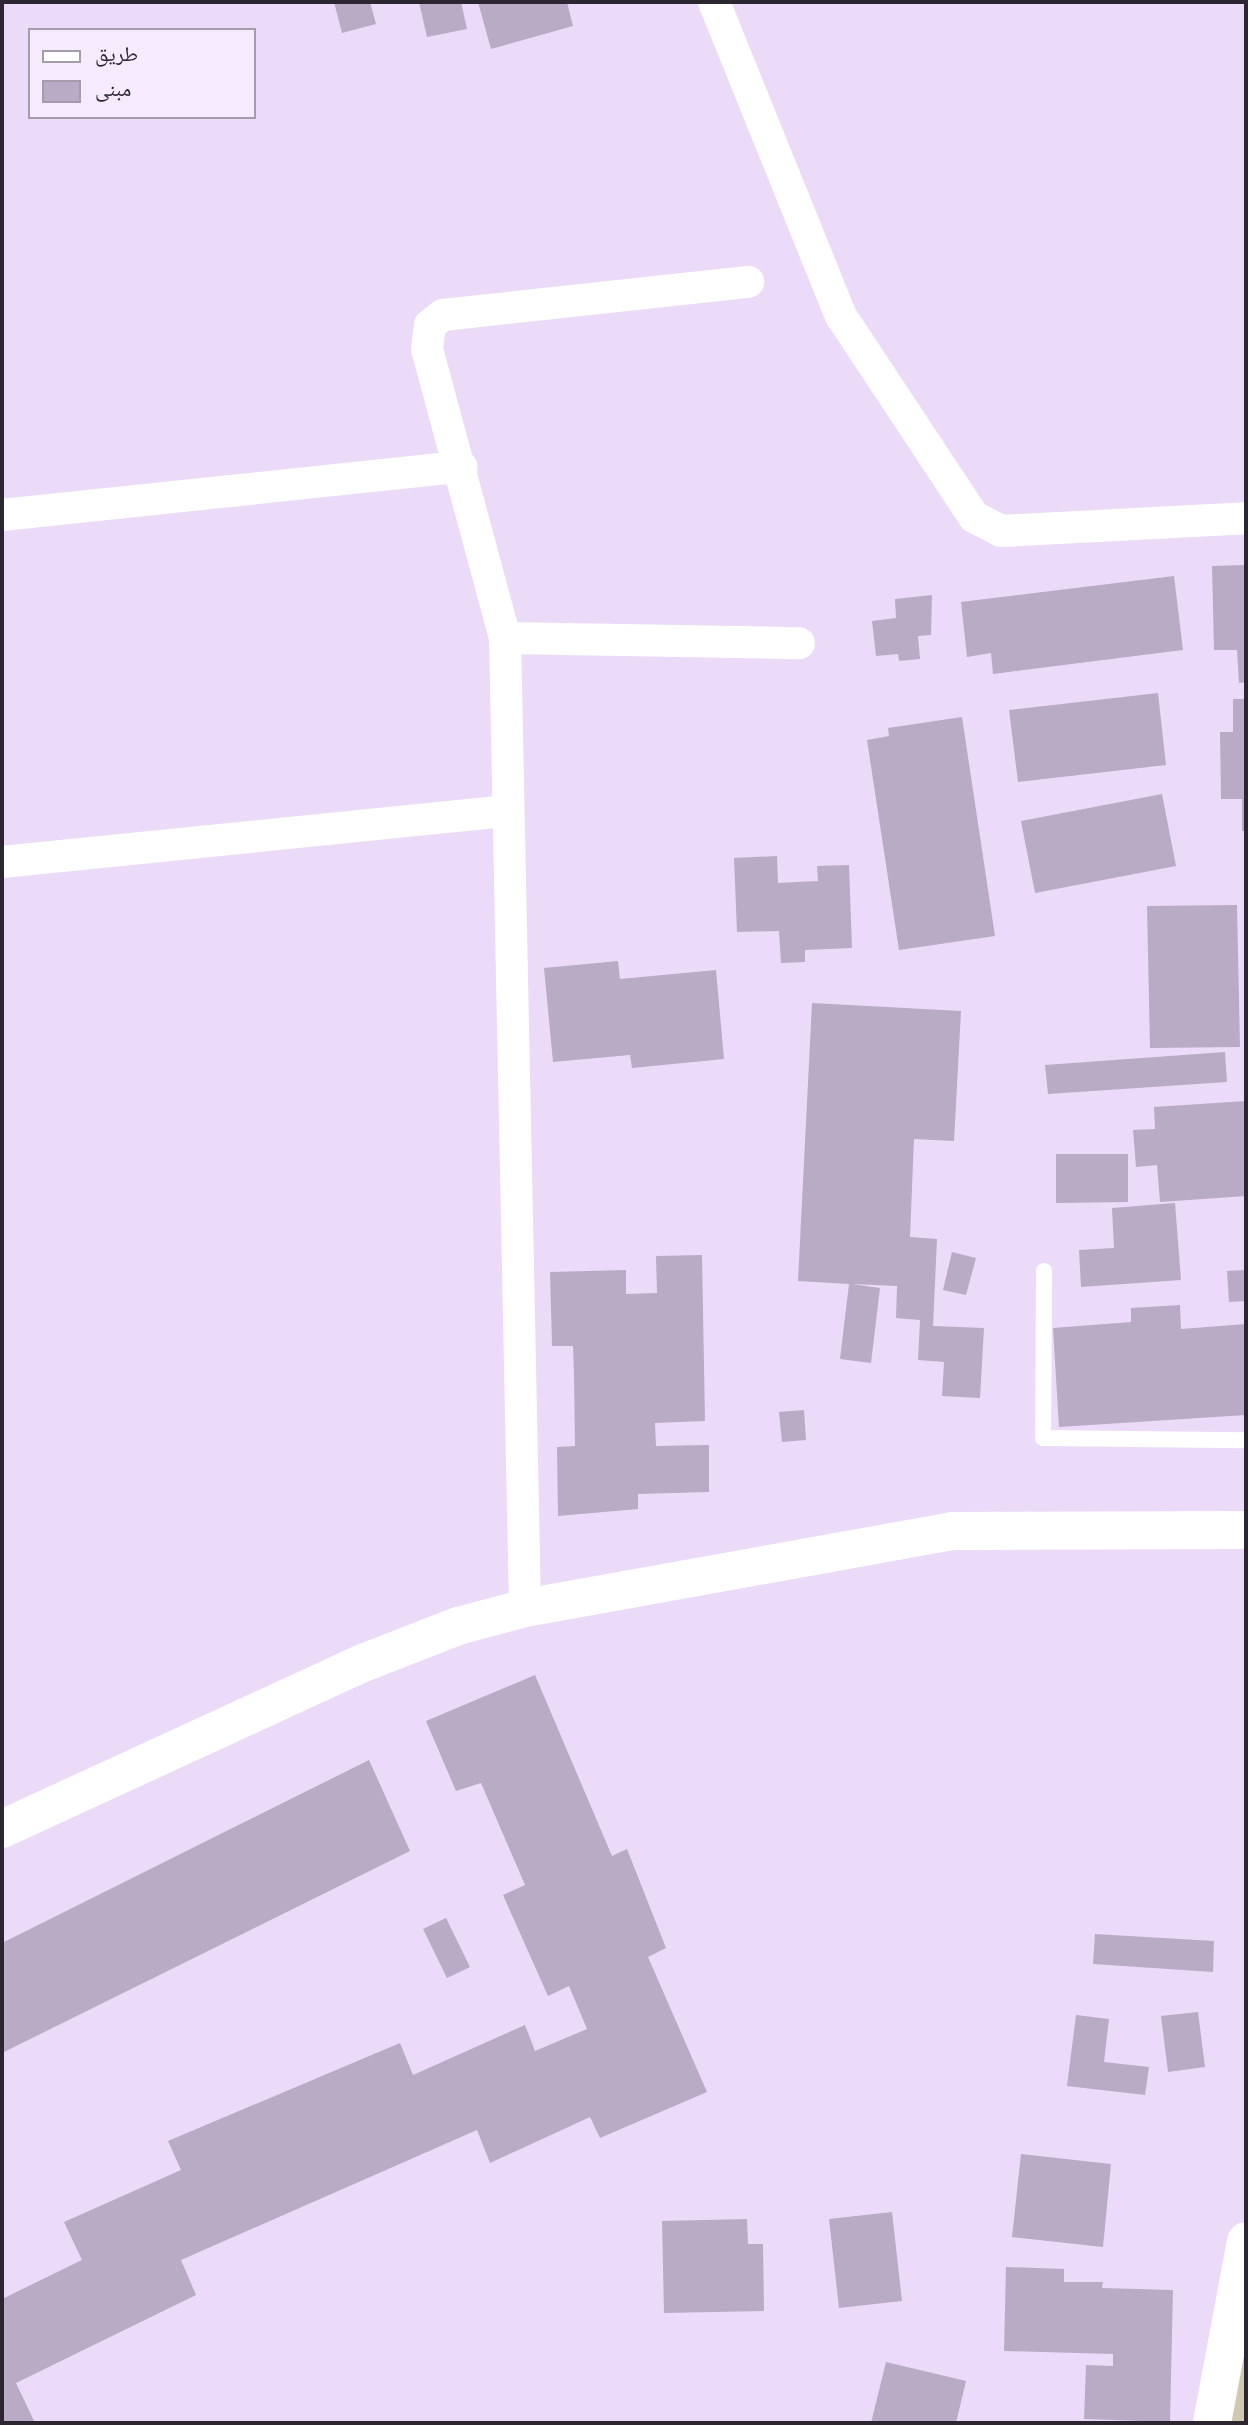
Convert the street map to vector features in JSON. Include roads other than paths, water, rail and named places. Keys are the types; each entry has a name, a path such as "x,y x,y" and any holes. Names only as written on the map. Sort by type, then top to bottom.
{"street":[{"path":"714,2 841,316 974,517 1001,531 1246,518"},
{"path":"525,1608 505,638 462,467 427,349 430,324 443,315 748,282"},
{"path":"2,515 462,467"},
{"path":"505,638 799,643"},
{"path":"2,862 507,811"},
{"path":"2,1829 363,1664 458,1626 525,1608 952,1531 1246,1530"},
{"path":"1212,2423 1245,2250"}],"lane":[{"path":"1044,1270 1043,1438 1246,1440"}]}
